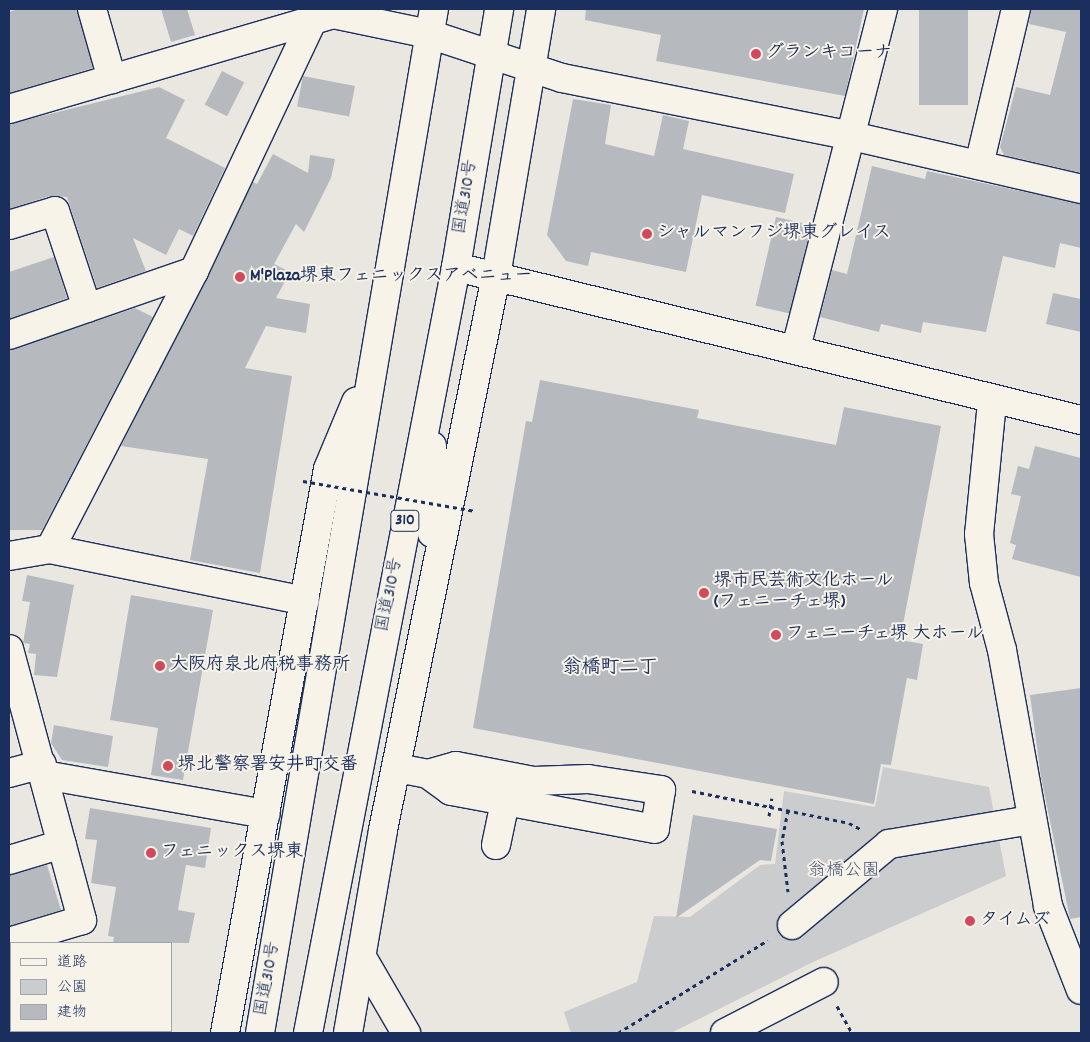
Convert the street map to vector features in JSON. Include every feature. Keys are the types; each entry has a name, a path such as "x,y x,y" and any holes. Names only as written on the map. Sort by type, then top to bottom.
{"main road":[{"path":"92,9 112,79"},
{"name":"国道310号","path":"308,1033 433,377 456,267 499,9"},
{"path":"348,1033 397,768 496,276 529,70 541,9"},
{"path":"796,348 852,136 883,9"},
{"path":"979,165 1016,9"},
{"path":"50,549 326,14"},
{"path":"9,109 326,14 431,22 490,56 529,70 852,136 1081,189"},
{"name":"国道310号","path":"260,1033 431,22"},
{"path":"9,225 55,210 87,308"},
{"path":"456,267 796,348 992,402 1081,420"},
{"path":"9,335 194,271"},
{"path":"225,1033 328,469 374,360"},
{"path":"432,597 433,377"},
{"path":"992,402 979,534 984,583 1002,650 1031,820 1051,920 1080,980"},
{"path":"9,556 50,549 305,601"},
{"path":"9,649 82,920 49,937 9,942"},
{"path":"397,768 428,774 451,791 655,828 661,790 588,779 534,781 456,766 428,774"},
{"path":"9,773 43,770 266,814"},
{"path":"496,845 505,802"},
{"path":"792,925 889,844 1031,820"},
{"path":"9,860 62,844"},
{"path":"363,959 406,1033"},
{"path":"725,1033 824,982"}],"path":[{"path":"303,481 475,511"},
{"path":"692,791 849,823 889,844"},
{"path":"769,816 772,798"},
{"path":"782,841 788,810"},
{"path":"618,1033 792,925"}],"green space":[{"name":"翁橋公園","path":"883,767 989,787 1006,876 813,962 671,1033 571,1033 564,1012 637,982 654,916 690,917 760,865 775,864 784,791 875,807"}],"building":[{"path":"18,9 77,9 93,68 9,93 9,12"},
{"path":"161,9 187,9 195,35 171,42"},
{"name":"グランキコーナ","path":"586,9 864,9 845,96 656,61 661,35 585,20"},
{"path":"919,9 968,9 968,105 919,105"},
{"path":"1031,9 1081,9 1081,173 1004,155 1000,147 1016,87 1050,95 1066,32 1029,24"},
{"path":"222,71 244,82 227,116 205,105"},
{"path":"303,76 355,86 349,117 297,106"},
{"path":"159,87 185,100 166,138 225,168 193,236 179,229 166,255 133,238 146,271 97,288 67,197 50,196 9,209 9,124"},
{"path":"573,99 611,105 605,144 654,156 663,115 689,121 683,149 794,174 785,213 702,195 686,272 591,252 588,266 566,261 547,235"},
{"path":"273,154 308,173 310,155 335,159 331,178 304,232 296,224 274,264 290,272 276,298 310,304 306,333 266,326 245,368 292,376 260,573 190,560 208,459 121,446 253,182 257,184"},
{"path":"872,166 925,179 927,171 1081,204 1081,248 1060,243 1055,268 1003,256 986,332 923,322 921,333 881,324 879,332 820,317 832,270 847,274"},
{"path":"776,217 811,225 791,314 756,306"},
{"path":"54,257 67,298 9,319 9,272"},
{"path":"1053,293 1081,299 1081,332 1046,324"},
{"path":"135,308 153,317 42,530 9,530 9,350"},
{"name":"堺市民芸術文化ホール (フェニーチェ堺)","path":"540,380 699,410 697,418 836,445 844,407 941,426 900,640 923,644 917,680 907,678 891,765 881,764 874,804 473,728 526,421 532,422"},
{"path":"1035,446 1081,458 1081,577 1012,559 1016,545 1010,543 1021,496 1011,494 1018,466 1029,469"},
{"path":"27,575 74,585 57,677 34,675 36,654 28,653 30,644 23,643 30,602 22,601"},
{"path":"131,595 213,610 183,780 151,775 158,728 110,720"},
{"path":"1081,688 1081,917 1070,919 1041,777 1030,695"},
{"path":"54,725 113,736 108,767 62,760 51,743"},
{"name":"フェニックス堺東","path":"90,808 211,828 205,868 186,865 178,910 195,913 189,943 113,942 114,937 108,936 116,887 91,883 97,840 85,839"},
{"path":"693,815 777,829 771,861 760,860 676,918"},
{"path":"47,865 61,910 9,926 9,875"}],"place":[{"name":"グランキコーナ","path":"756,54"},
{"name":"シャルマンフジ堺東グレイス","path":"647,234"},
{"name":"M'Plaza堺東フェニックスアベニュー","path":"240,277"},
{"name":"堺市民芸術文化ホール (フェニーチェ堺)","path":"704,593"},
{"name":"フェニーチェ堺 大ホール","path":"776,635"},
{"name":"大阪府泉北府税事務所","path":"160,666"},
{"name":"堺北警察署安井町交番","path":"168,766"},
{"name":"フェニックス堺東","path":"151,853"},
{"name":"タイムズ","path":"970,921"}],"district":[{"name":"翁橋町二丁","path":"610,669"}]}
